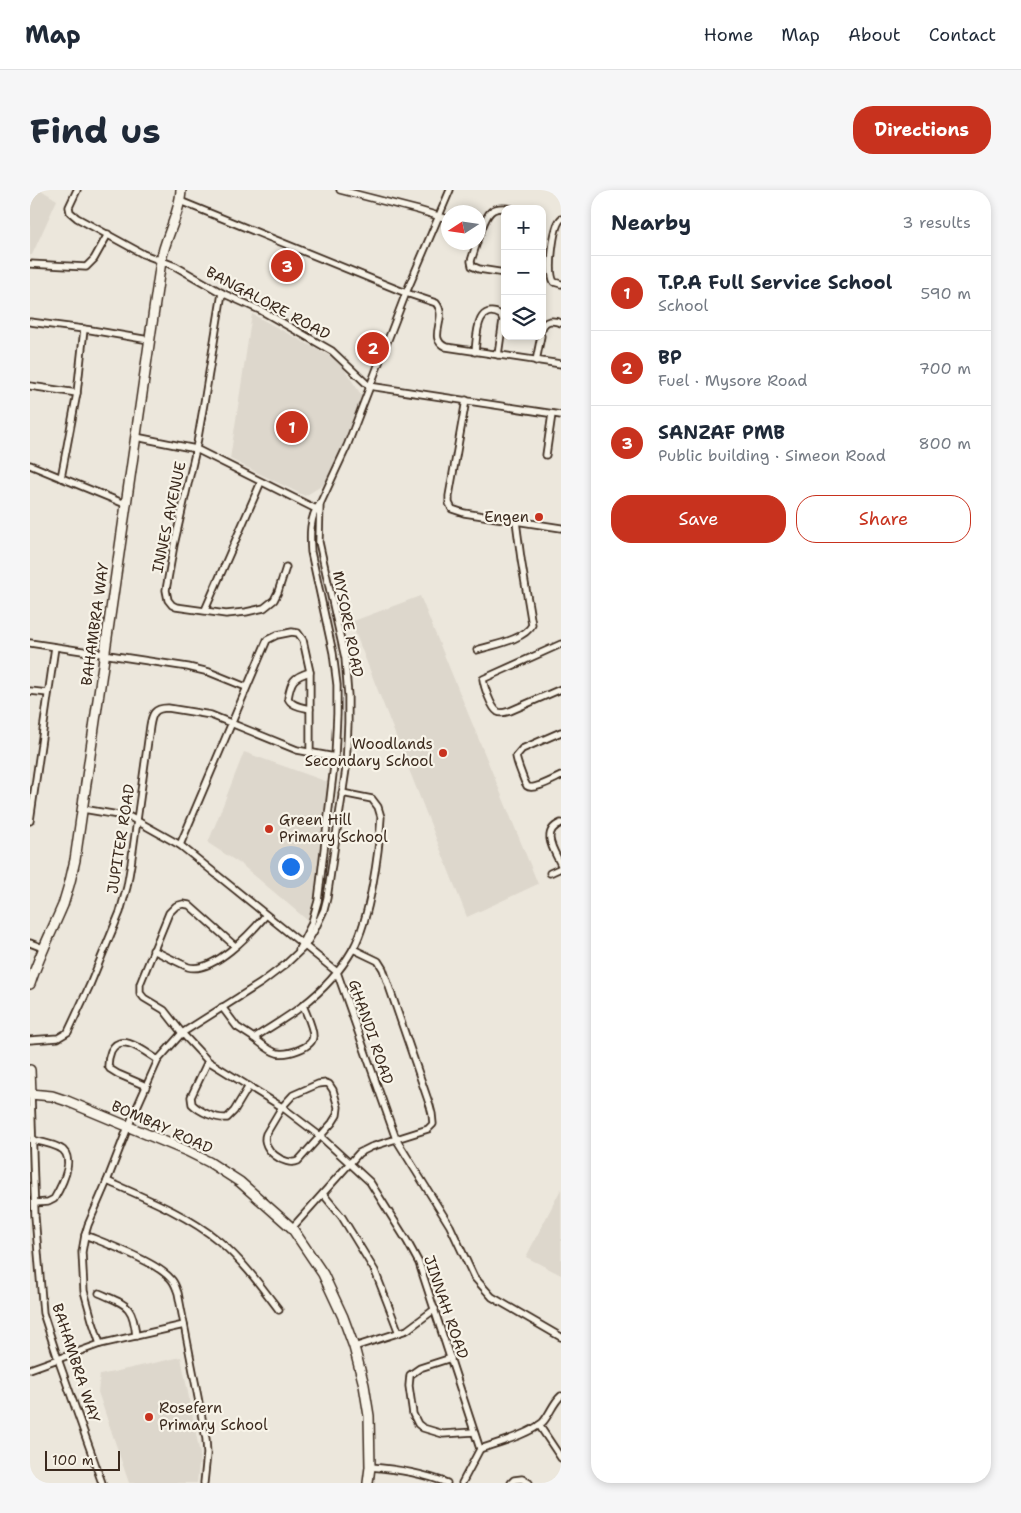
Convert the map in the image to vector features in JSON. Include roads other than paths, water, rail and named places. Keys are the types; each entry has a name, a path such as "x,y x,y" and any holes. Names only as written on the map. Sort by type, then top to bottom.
{"street":[{"name":"BANGALORE ROAD","path":"77,190 69,205 70,212 77,218 143,254 175,266 222,293 262,311 332,351 369,386"},
{"name":"BAHAMBRA WAY","path":"30,984 67,892 75,860 163,248 180,201 181,190"},
{"path":"340,190 439,215"},
{"name":"MYSORE ROAD","path":"302,946 318,901 336,757 338,714 336,670 310,539 319,508 341,460 406,293 450,190"},
{"path":"180,201 406,293 433,302 439,306 441,316 437,338 439,343 446,347 561,364"},
{"path":"486,218 494,208 501,207"},
{"path":"561,219 556,228 551,273 554,282 561,284"},
{"path":"30,264 86,267 94,259 108,234"},
{"path":"474,250 471,261 472,266 501,272"},
{"name":"INNES AVENUE","path":"222,293 196,449 174,545 166,595 170,603 176,607 226,614 264,608 274,600 286,567"},
{"path":"475,352 481,317 487,313 495,313 501,316 503,320 498,355"},
{"path":"30,322 149,340"},
{"path":"546,322 561,323"},
{"path":"62,478 77,393 84,329"},
{"path":"536,360 540,340"},
{"path":"30,386 77,393"},
{"path":"369,386 561,415"},
{"path":"466,400 448,496 450,506 456,511 561,528"},
{"path":"546,455 552,414"},
{"path":"136,437 196,449 260,482 319,508"},
{"path":"30,465 126,504"},
{"path":"205,610 260,482"},
{"name":"MYSORE ROAD","path":"100,1344 84,1291 82,1252 85,1235 128,1127 158,1060 182,1033 286,964 318,924 327,898 346,769 348,731 347,674 319,542 319,508"},
{"path":"477,650 518,637 529,630 532,625 518,546 516,521"},
{"path":"180,845 267,640 271,636 286,632 295,632 302,636 310,672 310,753"},
{"path":"30,643 199,669 246,686"},
{"path":"561,644 483,679 492,703 496,710 501,713 510,712 561,689"},
{"path":"30,821 55,647"},
{"path":"310,672 297,676 294,679 288,698 293,704 310,709"},
{"path":"30,691 48,693"},
{"name":"JUPITER ROAD","path":"30,1040 58,1038 68,1032 89,988 125,898 153,713 162,708 190,710 233,723"},
{"path":"233,723 284,745 310,753 336,757"},
{"path":"561,732 522,749 516,756 516,760 527,786 536,787 561,776"},
{"path":"254,1038 303,1006 337,972 353,949 363,923 372,885 381,817 378,807 369,797 342,793"},
{"name":"GHANDI ROAD","path":"83,809 130,817 180,845 302,946 337,972 396,1139 450,1226 467,1264 480,1286 502,1304 561,1337"},
{"path":"550,873 561,866 550,837 551,830 561,823"},
{"name":"JINNAH ROAD","path":"235,946 198,912 183,904 176,906 169,913 153,950 140,984 140,993 144,998 164,1010 208,1061 282,1107 320,1136 370,1182 419,1263 480,1449"},
{"path":"153,950 188,967 197,969 207,965 235,946 266,915"},
{"path":"30,943 43,948"},
{"path":"292,1228 364,1150 428,1129 433,1124 432,1114 383,969 378,961 353,949"},
{"path":"222,1007 237,1027 272,1051 286,1053 308,1045 311,1042 313,1035 303,1006"},
{"path":"146,1086 114,1072 108,1066 108,1057 117,1043 124,1042 158,1060"},
{"path":"208,1061 191,1097 192,1104 199,1109 220,1118 227,1118 234,1112 249,1086"},
{"name":"BAHAMBRA WAY","path":"30,1070 31,1150 35,1203 32,1216 43,1313 102,1483"},
{"path":"318,1084 329,1084 333,1090 338,1111 335,1119 302,1158 295,1163 284,1161 271,1152 266,1145 265,1139 282,1107 297,1092 318,1084"},
{"name":"BOMBAY ROAD","path":"31,1094 58,1098 187,1151 209,1162 240,1182 292,1228 323,1274 343,1317 354,1347 366,1395 370,1466 368,1483"},
{"path":"32,1140 59,1148 67,1157 68,1164 54,1199 48,1202 35,1203"},
{"path":"107,1181 184,1217 207,1232 244,1266 280,1310"},
{"path":"323,1194 342,1217 375,1271 398,1333"},
{"path":"85,1235 129,1254 166,1274 175,1285 206,1439 207,1454 204,1483"},
{"path":"99,1293 119,1302 131,1311 135,1321 136,1336"},
{"path":"354,1347 398,1333 414,1325 435,1309"},
{"path":"30,1369 100,1344 184,1325"},
{"path":"451,1358 420,1368 410,1375 409,1386 415,1420 423,1428 443,1434 474,1432"},
{"path":"462,1483 480,1449 539,1425 561,1396"},
{"path":"539,1425 561,1458"},
{"path":"370,1466 423,1474 448,1483"},
{"path":"511,1483 514,1480 522,1479 529,1483"}],"place":[{"name":"SANZAF PMB","path":"287,266"},
{"name":"BP","path":"373,348"},
{"name":"T.P.A Full Service School","path":"292,427"},
{"name":"Engen","path":"539,517"},
{"name":"Woodlands Secondary School","path":"443,753"},
{"name":"Green Hill Primary School","path":"269,829"},
{"name":"Rosefern Primary School","path":"149,1417"}]}
